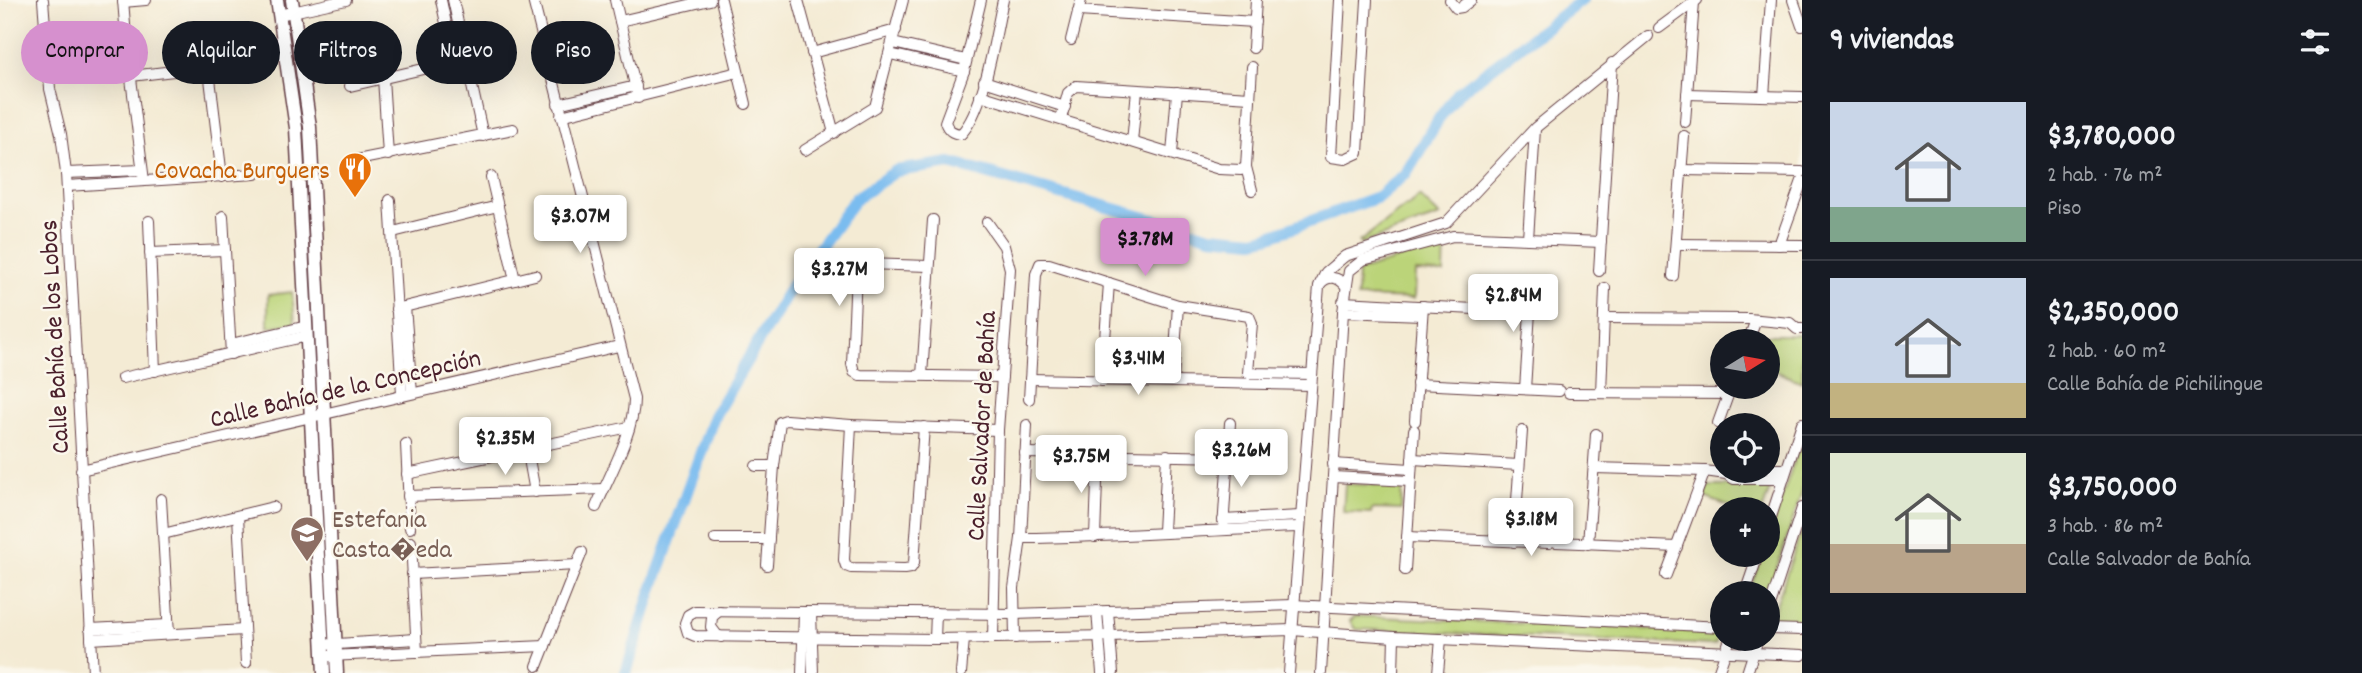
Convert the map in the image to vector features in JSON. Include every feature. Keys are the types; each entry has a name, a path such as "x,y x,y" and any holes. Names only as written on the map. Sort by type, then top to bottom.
{"street":[{"name":"Calle Bahía de los Lobos","path":"43,0 50,89 61,134 67,186 93,673"},
{"path":"125,21 123,1 146,0"},
{"path":"277,0 296,128 324,673"},
{"path":"279,15 292,6 346,0"},
{"path":"440,0 445,21"},
{"path":"453,0 458,21"},
{"path":"533,0 634,399 629,427 596,508"},
{"path":"615,0 638,98"},
{"path":"620,21 710,0"},
{"path":"721,0 746,104"},
{"path":"798,0 834,133"},
{"path":"806,150 875,107 903,0"},
{"path":"981,0 964,71 945,122 954,134 961,134 970,124 984,81 1003,0"},
{"path":"1071,40 1081,0"},
{"path":"1253,48 1256,0"},
{"path":"1340,0 1331,157 1345,159 1358,153 1367,0"},
{"path":"1450,0 1456,8 1471,0"},
{"path":"1764,96 1771,0"},
{"path":"1793,0 1802,26"},
{"path":"1659,28 1696,1"},
{"path":"1685,122 1696,1"},
{"path":"292,6 310,127 337,673"},
{"path":"1078,11 1255,22"},
{"path":"812,53 896,30"},
{"path":"1289,673 1320,286 1326,272 1338,260 1353,252 1447,223 1535,128 1648,36"},
{"path":"893,43 966,60"},
{"path":"890,54 964,71"},
{"path":"1600,271 1612,63"},
{"path":"1252,67 1246,167 1252,190"},
{"path":"561,116 738,72"},
{"path":"984,81 1065,107"},
{"path":"132,84 144,181"},
{"path":"210,84 222,177"},
{"path":"350,86 358,84"},
{"path":"383,84 388,155"},
{"path":"472,84 483,136"},
{"path":"558,104 636,86"},
{"path":"1061,120 1068,93 1076,86 1250,97"},
{"path":"1132,142 1137,90"},
{"path":"1172,155 1177,92"},
{"path":"1687,94 1802,97"},
{"path":"980,95 1219,169 1241,170 1246,167"},
{"path":"1528,239 1535,128"},
{"path":"357,160 513,129"},
{"path":"1673,276 1684,136"},
{"path":"66,173 142,170"},
{"path":"1681,170 1802,172"},
{"path":"67,186 255,174"},
{"path":"491,177 515,280"},
{"path":"1779,245 1802,181"},
{"path":"390,200 407,393"},
{"path":"393,232 498,206"},
{"path":"223,216 231,349"},
{"path":"922,375 933,220"},
{"path":"149,221 155,371"},
{"name":"Calle Salvador de Bahía","path":"987,222 1004,246 1010,269 998,430 993,638"},
{"path":"1447,223 1453,236"},
{"path":"1321,673 1343,307 1347,281 1353,266 1363,260 1453,236 1601,242"},
{"path":"1675,244 1802,246"},
{"path":"150,253 225,250"},
{"path":"929,266 866,264 859,267 856,274 852,364 854,372 860,375 1002,377"},
{"path":"1029,400 1036,274 1040,264 1049,264 1178,304 1249,316 1252,323 1248,373 1312,374"},
{"path":"401,308 535,275"},
{"path":"1320,286 1325,279 1347,281"},
{"path":"1525,389 1532,281"},
{"path":"1102,380 1109,283"},
{"path":"1601,393 1605,288"},
{"path":"1173,382 1178,304"},
{"path":"1343,307 1530,312"},
{"path":"1405,570 1423,310"},
{"path":"1604,318 1790,323 1802,318"},
{"path":"1753,329 1756,320"},
{"path":"1790,323 1797,329 1802,329"},
{"path":"122,378 307,331"},
{"name":"Calle Bahía de la Concepción","path":"81,470 619,346"},
{"path":"1030,379 1311,386"},
{"path":"1418,384 1601,393 1710,390"},
{"path":"767,565 780,422 786,420 998,430"},
{"path":"1223,525 1230,423"},
{"path":"1777,497 1802,423"},
{"path":"851,425 844,560 846,566 851,568 905,569 911,568 914,563 924,427"},
{"name":"Calle Salvador de Bahía","path":"1015,638 1014,588 1021,538 1027,425"},
{"path":"407,474 629,427"},
{"path":"1514,542 1522,431"},
{"path":"1588,544 1596,434"},
{"path":"406,444 410,528"},
{"path":"527,448 535,492"},
{"path":"1025,453 1228,457"},
{"path":"1095,537 1098,454"},
{"path":"1163,531 1167,456"},
{"path":"1334,464 1519,465"},
{"path":"756,466 774,466"},
{"path":"1594,468 1710,471"},
{"path":"1780,469 1786,469"},
{"path":"1667,575 1705,471"},
{"path":"1333,477 1410,481"},
{"path":"408,496 603,489"},
{"path":"162,499 169,629"},
{"path":"163,534 273,508"},
{"path":"1778,581 1802,508"},
{"path":"239,516 246,663"},
{"path":"1021,538 1095,537 1300,521"},
{"path":"1407,537 1677,547"},
{"path":"715,539 769,540"},
{"path":"411,542 417,652"},
{"path":"537,666 582,552"},
{"path":"412,574 576,565"},
{"path":"1710,626 1293,605 1014,614 695,611 688,615 685,623 686,630 691,635 721,636 964,639 1292,630 1802,655"},
{"path":"719,611 712,617 711,627 721,636"},
{"path":"1103,611 1113,673"},
{"path":"802,673 808,612"},
{"path":"935,639 936,613"},
{"path":"90,634 169,629 244,630"},
{"path":"1780,629 1802,630"},
{"path":"1102,673 1105,636"},
{"path":"807,637 813,673"},
{"path":"1393,673 1394,637"},
{"path":"322,651 416,639"},
{"path":"961,673 964,639"},
{"path":"1438,673 1441,639"},
{"path":"336,650 417,652 545,646"},
{"path":"1747,673 1754,651"},
{"path":"1718,673 1725,653"}],"green space":[{"path":"1419,196 1440,216 1360,244 1359,242"},
{"path":"1445,243 1444,273 1415,272 1414,299 1357,297 1358,272"},
{"path":"292,292 295,323 268,327 268,295"},
{"path":"1780,335 1802,335 1802,382 1780,373"},
{"path":"1802,437 1802,492 1780,558 1780,503"},
{"path":"1345,484 1402,486 1401,510 1343,512"},
{"path":"1708,486 1771,486 1767,497 1710,497 1710,499 1704,497"},
{"path":"1802,529 1802,623 1780,622 1780,593"},
{"path":"1758,567 1777,567 1772,581 1753,581"},
{"path":"1355,616 1710,632 1710,645 1355,629 1350,621"}],"waterway":[{"path":"626,673 655,581 714,416 789,290 855,199 896,171 950,163 1211,236 1254,240 1267,237 1378,197 1406,173 1458,93 1582,0"}],"place":[{"name":"Covacha Burguers","path":"355,199"},
{"name":"Estefania Casta�eda","path":"307,563"}]}
